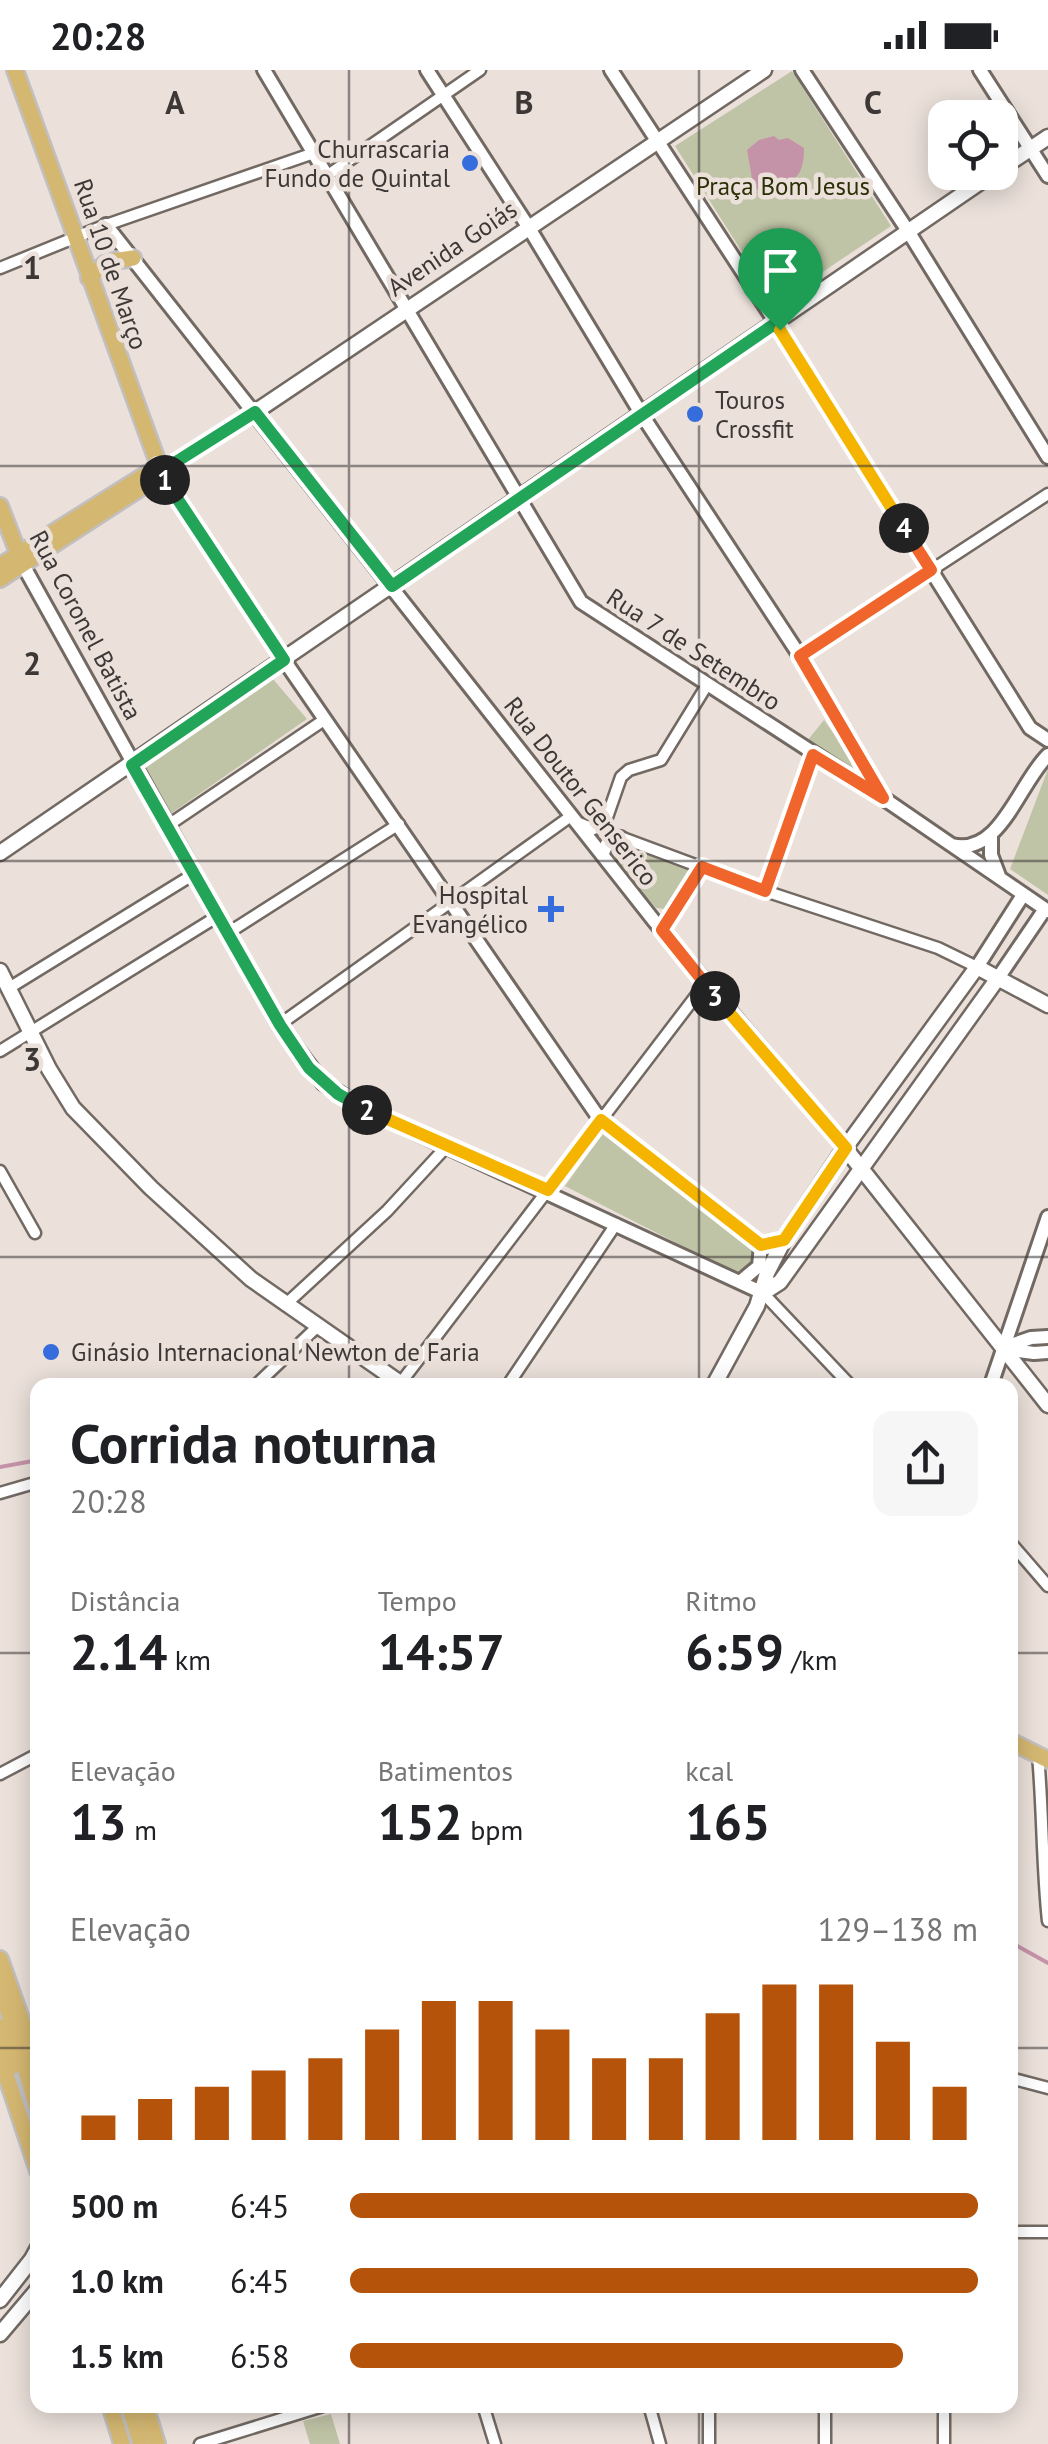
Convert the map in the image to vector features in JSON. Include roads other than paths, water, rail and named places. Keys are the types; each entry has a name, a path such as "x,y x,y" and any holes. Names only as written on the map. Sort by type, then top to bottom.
{"main road":[{"name":"Rua 10 de Março","path":"15,70 88,278 162,469"},
{"name":"Avenida Goiás","path":"0,579 20,560 255,412 764,70"},
{"path":"1018,157 1048,137"},
{"path":"0,853 970,190"},
{"path":"88,278 107,262 132,258"},
{"name":"Rua Coronel Batista","path":"0,506 20,560"},
{"name":"Avenida Goiás","path":"0,566 20,560"},
{"path":"718,1378 763,1293 767,1273 784,1240 977,967 1048,1005"},
{"path":"0,971 73,1108 207,1240 285,1304 392,1378"},
{"path":"763,1293 780,1282 998,978"},
{"name":"Rua Doutor Genserico","path":"846,1148 1048,1406"},
{"path":"1018,1745 1043,1758"},
{"path":"0,1959 30,2044"},
{"path":"0,1984 30,2084"},
{"path":"0,2027 30,2115"},
{"path":"0,2057 30,2147"},
{"path":"0,2300 30,2262"},
{"path":"0,2334 30,2299"},
{"path":"112,2413 122,2444"},
{"path":"123,2413 133,2444"},
{"path":"132,2413 142,2444"},
{"path":"147,2413 157,2444"}],"street":[{"name":"Rua 7 de Setembro","path":"264,70 581,602 883,798 1046,910"},
{"path":"427,70 642,415 800,656 883,798"},
{"path":"326,177 480,70"},
{"path":"611,70 776,323 1030,728 1048,740"},
{"path":"802,70 908,231 1048,457"},
{"path":"980,70 1048,176"},
{"path":"0,268 106,225 312,154"},
{"name":"Rua Doutor Genserico","path":"106,225 705,984 846,1148"},
{"path":"162,469 324,720 601,1120 761,1245"},
{"path":"800,656 1048,494"},
{"name":"Rua Coronel Batista","path":"20,560 228,934 309,1068 338,1094 763,1293"},
{"path":"280,1025 574,819 591,828 604,823 620,777 660,760 707,685"},
{"path":"167,826 324,720"},
{"path":"944,842 969,847 991,836 1048,754"},
{"path":"765,891 813,755"},
{"path":"604,823 620,838 938,948 977,967 1024,895"},
{"path":"228,934 399,824"},
{"path":"991,836 991,855 1000,879"},
{"path":"602,855 607,844 620,838"},
{"path":"662,930 702,867"},
{"path":"9,988 194,874"},
{"path":"998,978 1046,910"},
{"path":"0,1051 218,916"},
{"path":"406,1378 705,984"},
{"path":"285,1304 411,1188 448,1146"},
{"path":"0,1171 35,1233"},
{"path":"994,1378 1048,1217"},
{"path":"513,1378 616,1224"},
{"path":"761,1245 784,1240"},
{"path":"742,1280 759,1266 761,1245"},
{"path":"763,1293 843,1378"},
{"path":"263,1378 317,1326"},
{"path":"1002,1348 1048,1337"},
{"path":"1002,1348 1034,1354 1048,1352"},
{"path":"0,1493 30,1484"},
{"path":"1018,1551 1048,1586"},
{"path":"0,1774 30,1758"},
{"path":"1043,1758 1042,1868 1048,1921"},
{"path":"1018,2080 1048,2088"},
{"path":"1018,2232 1048,2232"},
{"path":"200,2444 300,2413"},
{"path":"486,2413 496,2444"},
{"path":"651,2413 660,2444"},
{"path":"709,2413 709,2444"},
{"path":"824,2444 825,2413"},
{"path":"944,2413 944,2444"}],"waterway":[{"path":"0,1467 30,1461"},
{"path":"1018,1946 1048,1963"}],"place":[{"name":"Churrascaria Fundo de Quintal","path":"470,163"},
{"name":"Touros Crossfit","path":"695,414"},
{"name":"Hospital Evangélico","path":"551,909"},
{"name":"Ginásio Internacional Newton de Faria","path":"51,1352"}],"park label":[{"name":"Praça Bom Jesus","path":"783,186"}]}
